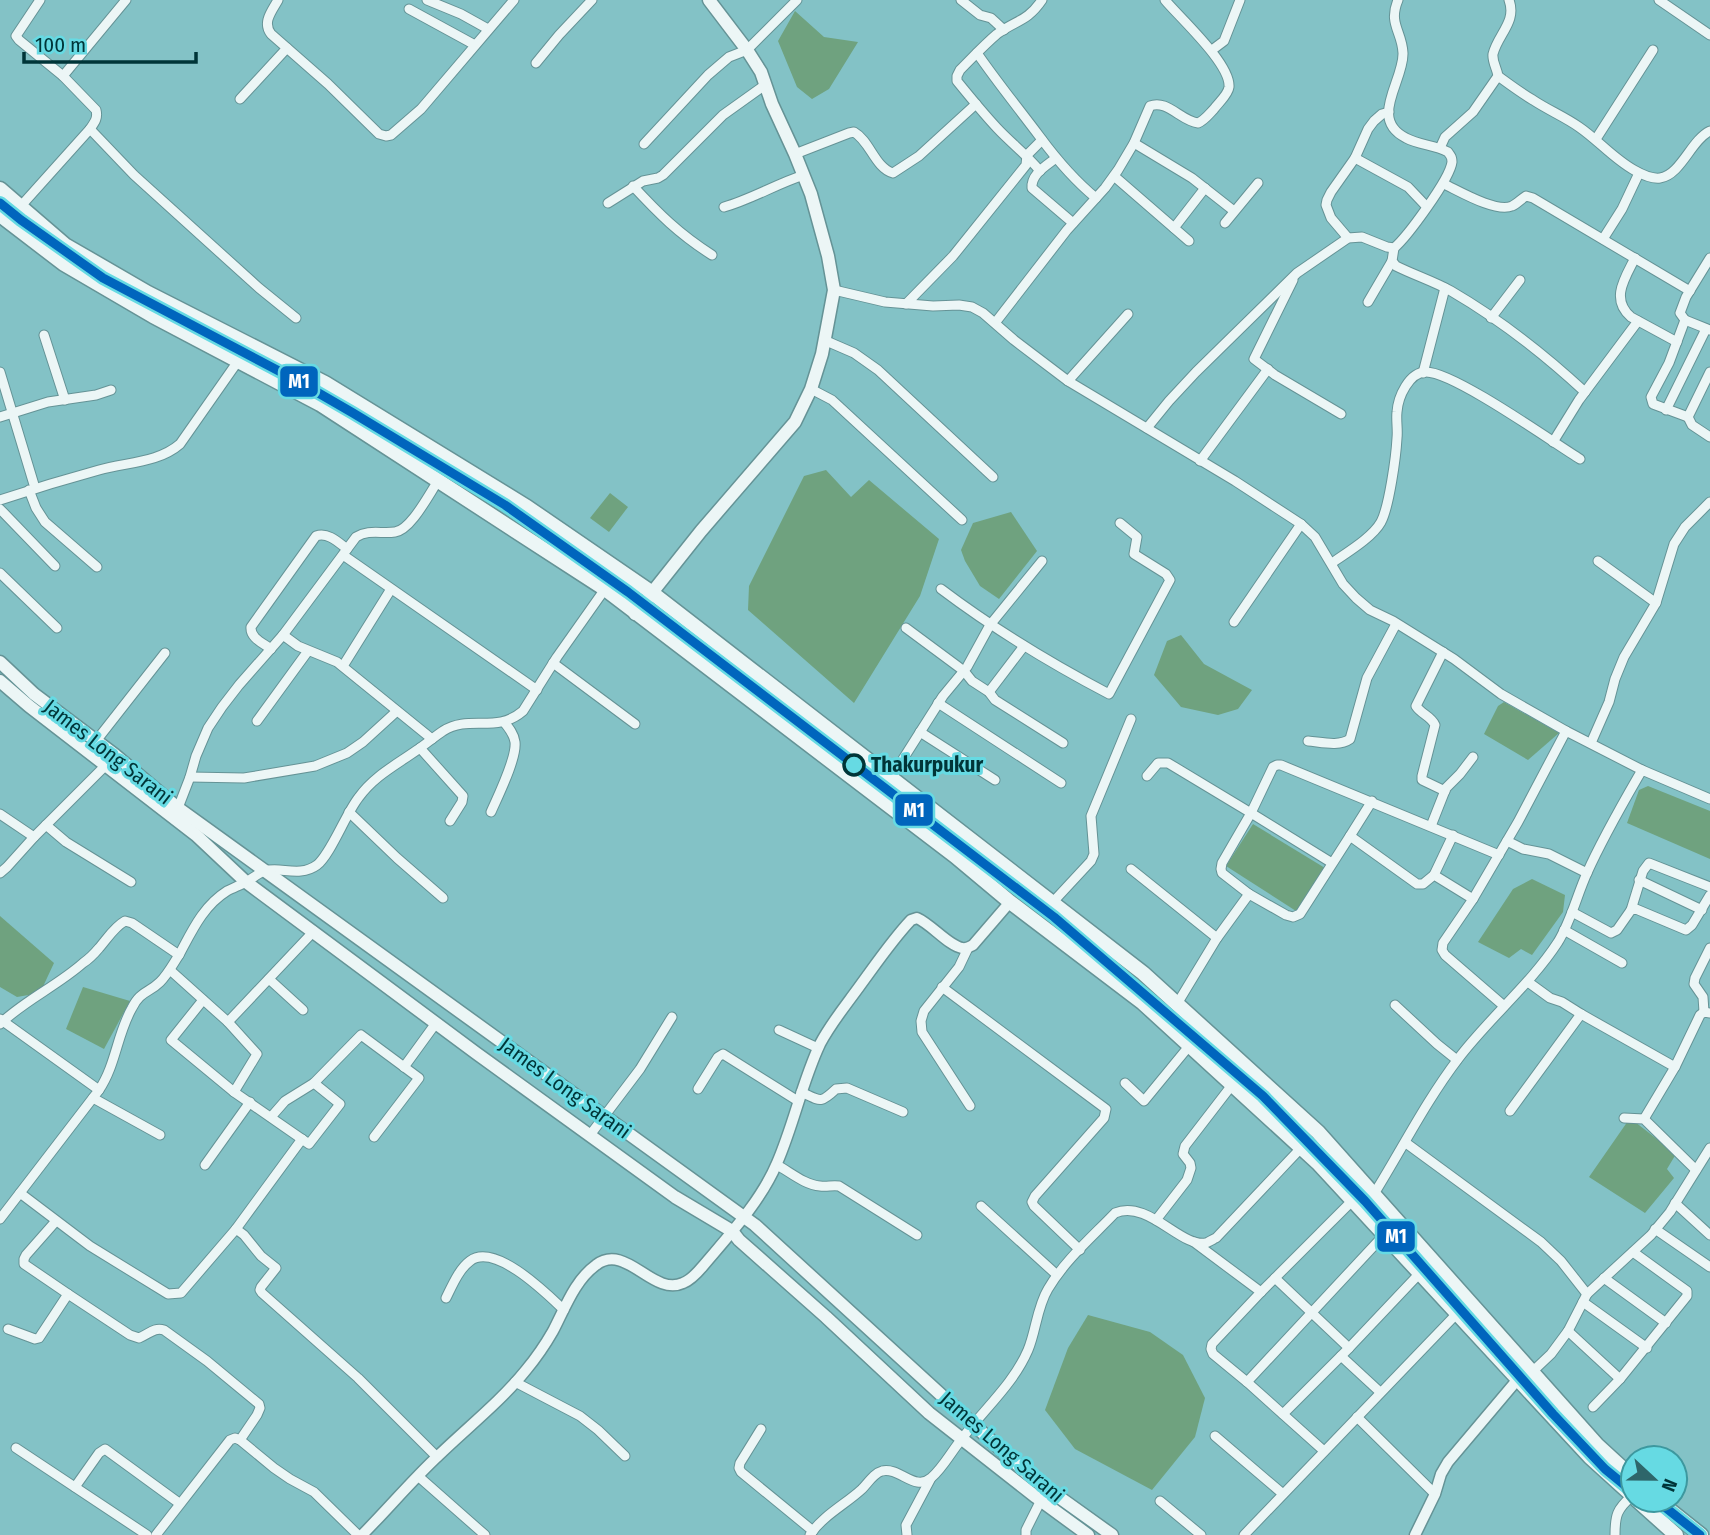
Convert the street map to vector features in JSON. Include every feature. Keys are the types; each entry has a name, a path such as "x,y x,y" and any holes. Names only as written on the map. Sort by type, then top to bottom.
{"highway":[{"path":"0,189 65,245 148,293 325,383 496,488 652,592 1143,973 1318,1132 1597,1445 1619,1465"},
{"path":"0,215 64,264 153,316 320,404 605,589 1143,1003 1321,1166 1590,1457 1619,1483"},
{"path":"955,856 969,838"},
{"path":"1321,1166 1336,1152"},
{"path":"1653,1514 1676,1535"},
{"path":"1675,1514 1701,1535"}],"main road":[{"path":"635,614 701,530 795,422 811,389 822,354 834,290 811,194 761,72 709,0"},
{"name":"James Long Sarani","path":"0,662 34,694 178,808 755,1224 1031,1478 1112,1535"},
{"path":"0,681 196,835 246,882 675,1197 732,1231 929,1413 1088,1535"}],"street":[{"path":"20,207 90,129 97,116 96,110 63,76 16,36 40,0"},
{"path":"63,76 127,0"},
{"path":"278,0 269,15 266,28 328,83 379,134 386,136 391,135 421,109 514,0"},
{"path":"427,0 488,29"},
{"path":"536,63 592,0"},
{"path":"644,144 719,65 729,57 747,50 797,0"},
{"path":"961,0 980,15 991,18 1004,30"},
{"path":"1040,171 976,104 957,81 957,76 977,53 1004,30 1026,19 1042,0"},
{"path":"995,323 1073,223 1114,176 1134,143 1147,111 1154,103 1166,106 1187,121 1198,123 1204,120 1229,89 1229,83 1212,50 1165,0"},
{"path":"1212,50 1224,41 1240,0"},
{"path":"1368,302 1392,261 1394,248 1444,184 1452,162 1448,152 1404,137 1390,123 1393,89 1403,53 1394,20 1398,0"},
{"path":"1440,148 1445,137 1473,112 1497,76 1493,56 1510,18 1512,10 1509,0"},
{"path":"1659,0 1710,35"},
{"path":"409,9 475,46"},
{"path":"240,99 287,48"},
{"path":"1596,139 1653,50"},
{"path":"977,53 1056,158 1096,198"},
{"path":"1497,76 1596,139 1622,162 1651,177 1660,178 1669,174 1700,138 1710,131"},
{"path":"608,203 633,186 663,175 723,115 765,85"},
{"path":"796,154 854,132 863,139 885,170 893,173 919,156 976,104"},
{"path":"1348,238 1331,218 1326,205 1331,192 1355,158 1368,129 1382,114 1389,113"},
{"path":"90,129 134,175 296,318"},
{"path":"906,304 953,256 1026,165 1027,155 1042,140"},
{"path":"1134,143 1183,172 1234,211"},
{"path":"1056,158 1031,181 1031,188 1073,223"},
{"path":"1355,158 1408,187 1426,206"},
{"path":"1603,239 1622,209 1639,173"},
{"path":"724,207 804,175"},
{"path":"1114,176 1189,241"},
{"path":"1225,223 1258,183"},
{"path":"1444,184 1500,207 1512,206 1522,198 1530,196 1690,291"},
{"path":"633,186 669,224 712,255"},
{"path":"1174,228 1205,188"},
{"path":"1147,428 1196,372 1297,273 1348,238 1362,237 1394,248"},
{"path":"1634,258 1623,280 1621,305 1625,312 1638,321 1677,342"},
{"path":"1666,410 1708,329 1685,320 1680,313 1686,297 1710,258"},
{"path":"1392,261 1396,266 1445,288 1491,318 1554,363 1585,392"},
{"path":"1297,273 1254,359 1305,394 1341,414"},
{"path":"1491,318 1520,280"},
{"path":"1423,373 1445,288"},
{"path":"834,290 885,302 972,307 983,313 1068,381 1301,524 1315,537 1343,584 1370,610 1443,652 1502,694 1566,731 1642,770 1710,799"},
{"path":"1068,381 1128,314"},
{"path":"1685,320 1669,363 1651,397 1653,404 1688,417 1692,425 1710,437"},
{"path":"1553,442 1585,392 1638,321"},
{"path":"44,335 65,400"},
{"path":"824,340 854,353 878,370 993,477"},
{"path":"0,500 102,469 148,460 170,452 180,444 250,344"},
{"path":"1200,461 1268,369"},
{"path":"0,372 36,508 45,522 97,567"},
{"path":"1332,563 1380,524 1396,456 1397,410 1408,382 1416,374 1427,372 1456,382 1580,459"},
{"path":"1688,417 1710,372"},
{"path":"811,389 832,400 962,520"},
{"path":"0,418 48,402 96,395 111,390"},
{"path":"178,808 208,728 239,685 283,635 356,537 369,532 398,532 408,525 438,481"},
{"path":"1591,743 1609,702 1624,657 1656,603 1674,544 1685,527 1710,502"},
{"path":"0,509 55,566"},
{"path":"941,589 990,625 1109,694 1170,580 1166,574 1134,554 1137,537 1120,523"},
{"path":"1234,622 1301,524"},
{"path":"271,649 253,636 251,627 316,536 324,534 391,589 537,690"},
{"path":"891,778 939,703 975,654 990,625 1042,561"},
{"path":"1598,561 1656,603"},
{"path":"0,573 57,628"},
{"path":"343,666 391,589"},
{"path":"0,1219 108,1077 127,1017 134,1004 170,970 195,924 208,907 227,891 265,870 292,872 306,870 317,864 369,784 444,730 457,724 504,722 523,711 605,589"},
{"path":"1308,741 1345,743 1350,739 1367,678 1396,624"},
{"path":"906,628 964,671 995,700 1063,743"},
{"path":"283,635 343,666 432,739"},
{"path":"989,692 1024,646"},
{"path":"257,721 308,650"},
{"path":"1443,652 1416,706 1435,725 1422,780 1445,791"},
{"path":"96,741 165,653"},
{"path":"553,663 635,724"},
{"path":"939,703 1060,783"},
{"path":"190,777 244,778 316,766 363,742 397,711"},
{"path":"1052,903 1091,861 1094,854 1091,816 1131,719"},
{"path":"492,812 514,755 513,734 504,722"},
{"path":"1504,1006 1445,955 1442,950 1443,943 1499,855 1566,731"},
{"path":"920,732 995,780"},
{"path":"420,748 463,796 450,821"},
{"path":"1431,826 1445,791 1473,757"},
{"path":"1147,776 1158,764 1168,763 1332,863"},
{"path":"1372,801 1300,914 1293,917 1286,915 1249,894 1220,869 1251,813 1270,771 1277,765 1372,801 1499,855"},
{"path":"0,873 105,766"},
{"path":"1374,1194 1406,1143 1423,1109 1457,1060 1546,960 1564,930 1587,873 1615,817 1642,770"},
{"path":"349,811 443,898"},
{"path":"0,814 34,837"},
{"path":"46,825 66,842 131,882"},
{"path":"1350,836 1417,884 1423,884 1434,874 1452,835"},
{"path":"1507,841 1523,849 1549,853 1587,873"},
{"path":"1572,912 1611,933 1617,930 1631,910 1639,880 1649,863 1710,887"},
{"path":"1131,869 1217,938"},
{"path":"1434,874 1472,899"},
{"path":"1639,880 1702,910"},
{"path":"1177,1004 1217,938 1249,894"},
{"path":"1631,910 1636,909 1686,930 1692,925 1710,895"},
{"path":"970,1106 922,1032 921,1021 968,948 1010,902"},
{"path":"156,1535 179,1503 234,1438 314,1493 360,1535 515,1382 541,1351 576,1287 596,1264 605,1259 617,1260 660,1283 672,1286 684,1283 693,1276 744,1217 763,1189 776,1165 818,1048 842,1010 911,920 917,918 924,921 954,945 968,948"},
{"path":"160,1135 96,1094 1,1021 82,965 119,924 125,921 179,955"},
{"path":"1564,930 1622,963"},
{"path":"228,1022 314,931"},
{"path":"1644,1119 1675,1067 1697,1021 1707,1012 1703,997 1694,984 1710,948"},
{"path":"170,970 228,1022 257,1054 234,1092"},
{"path":"269,979 303,1010"},
{"path":"1528,982 1544,995 1562,1002 1675,1067"},
{"path":"942,987 1106,1109 1104,1118 1032,1202 1080,1250"},
{"path":"204,1000 171,1040 234,1092 309,1144 340,1104 314,1083"},
{"path":"1395,1005 1457,1060"},
{"path":"1510,1111 1581,1014"},
{"path":"590,1135 640,1069 672,1017"},
{"path":"404,1067 436,1023"},
{"path":"779,1030 818,1048"},
{"path":"271,1117 285,1101 314,1083 361,1035 419,1078 374,1138"},
{"path":"1125,1083 1144,1101 1190,1045"},
{"path":"698,1089 718,1057 723,1054 800,1096 823,1100 836,1089 847,1088 903,1112"},
{"path":"1156,1220 1190,1174 1190,1163 1183,1154 1185,1146 1232,1085"},
{"path":"205,1165 250,1102"},
{"path":"1624,1118 1644,1119 1696,1170"},
{"path":"20,1193 90,1246 161,1291 175,1295 188,1286 236,1229 302,1139"},
{"path":"1406,1143 1541,1242 1561,1261 1585,1298 1647,1348"},
{"path":"1194,1242 1207,1243 1216,1238 1301,1148"},
{"path":"1532,1372 1551,1354 1568,1331 1585,1298 1655,1229 1710,1148"},
{"path":"776,1165 808,1183 839,1186 917,1235"},
{"path":"1324,1451 1213,1354 1211,1349 1212,1344 1261,1292 1352,1200"},
{"path":"1675,1203 1710,1235"},
{"path":"981,1206 1057,1275"},
{"path":"907,1535 906,1525 930,1480 1018,1370 1029,1348 1046,1292 1057,1275 1115,1213 1124,1209 1156,1220 1194,1242 1261,1292"},
{"path":"56,1221 26,1255 24,1264 130,1335 139,1338 158,1328 164,1330 207,1361 259,1404 257,1415 240,1440"},
{"path":"236,1229 276,1268 261,1287 262,1293 358,1378 437,1457"},
{"path":"1655,1229 1710,1267"},
{"path":"1247,1382 1384,1234"},
{"path":"1593,1407 1647,1348 1688,1296 1687,1291 1633,1252"},
{"path":"446,1298 459,1274 471,1260 483,1257 497,1260 526,1276 564,1310"},
{"path":"1283,1414 1420,1273"},
{"path":"1275,1278 1349,1348"},
{"path":"1604,1278 1666,1323"},
{"path":"8,1329 39,1338 68,1294"},
{"path":"1244,1535 1469,1301"},
{"path":"1568,1331 1620,1379"},
{"path":"1341,1356 1380,1392"},
{"path":"1415,1535 1435,1494 1441,1474 1454,1453 1518,1379"},
{"path":"515,1382 580,1416 625,1456"},
{"path":"1357,1417 1435,1494"},
{"path":"761,1429 739,1468 811,1533 878,1472 896,1473 922,1483 930,1480"},
{"path":"1215,1436 1283,1494"},
{"path":"16,1448 147,1535"},
{"path":"75,1487 99,1453 105,1449 179,1503"},
{"path":"418,1476 485,1535"},
{"path":"1026,1535 1041,1500"},
{"path":"1160,1501 1201,1535"},
{"path":"1615,1535 1619,1509"}],"shaded area":[{"path":"795,11 824,37 858,42 829,89 812,99 797,87 778,41"},
{"path":"826,470 851,497 869,480 939,539 920,596 854,703 748,610 749,586 804,476"},
{"path":"610,493 628,507 609,532 590,518"},
{"path":"1011,512 1037,551 999,599 980,586 961,550 973,523"},
{"path":"1181,635 1204,664 1252,690 1238,709 1218,715 1181,707 1154,675 1167,641"},
{"path":"1504,702 1559,733 1528,760 1484,734 1498,706"},
{"path":"1648,786 1710,811 1710,859 1627,823 1639,790"},
{"path":"1253,824 1325,868 1296,911 1226,866"},
{"path":"1532,879 1565,895 1563,912 1532,955 1521,949 1509,958 1478,942 1513,889"},
{"path":"0,916 54,963 40,993 17,997 0,987"},
{"path":"83,987 130,1001 104,1049 66,1029"},
{"path":"1630,1118 1676,1154 1667,1169 1674,1178 1645,1213 1589,1177"},
{"path":"1088,1315 1150,1332 1183,1355 1205,1398 1195,1437 1152,1490 1075,1449 1045,1410 1068,1348"}],"transit line":[{"name":"M1","path":"0,203 103,278 296,380 505,505 628,592 1054,917 1263,1096 1365,1201 1553,1414 1619,1480"},
{"name":"M1","path":"1674,1514 1700,1535"}],"place":[{"name":"Thakurpukur","path":"854,765"}]}
